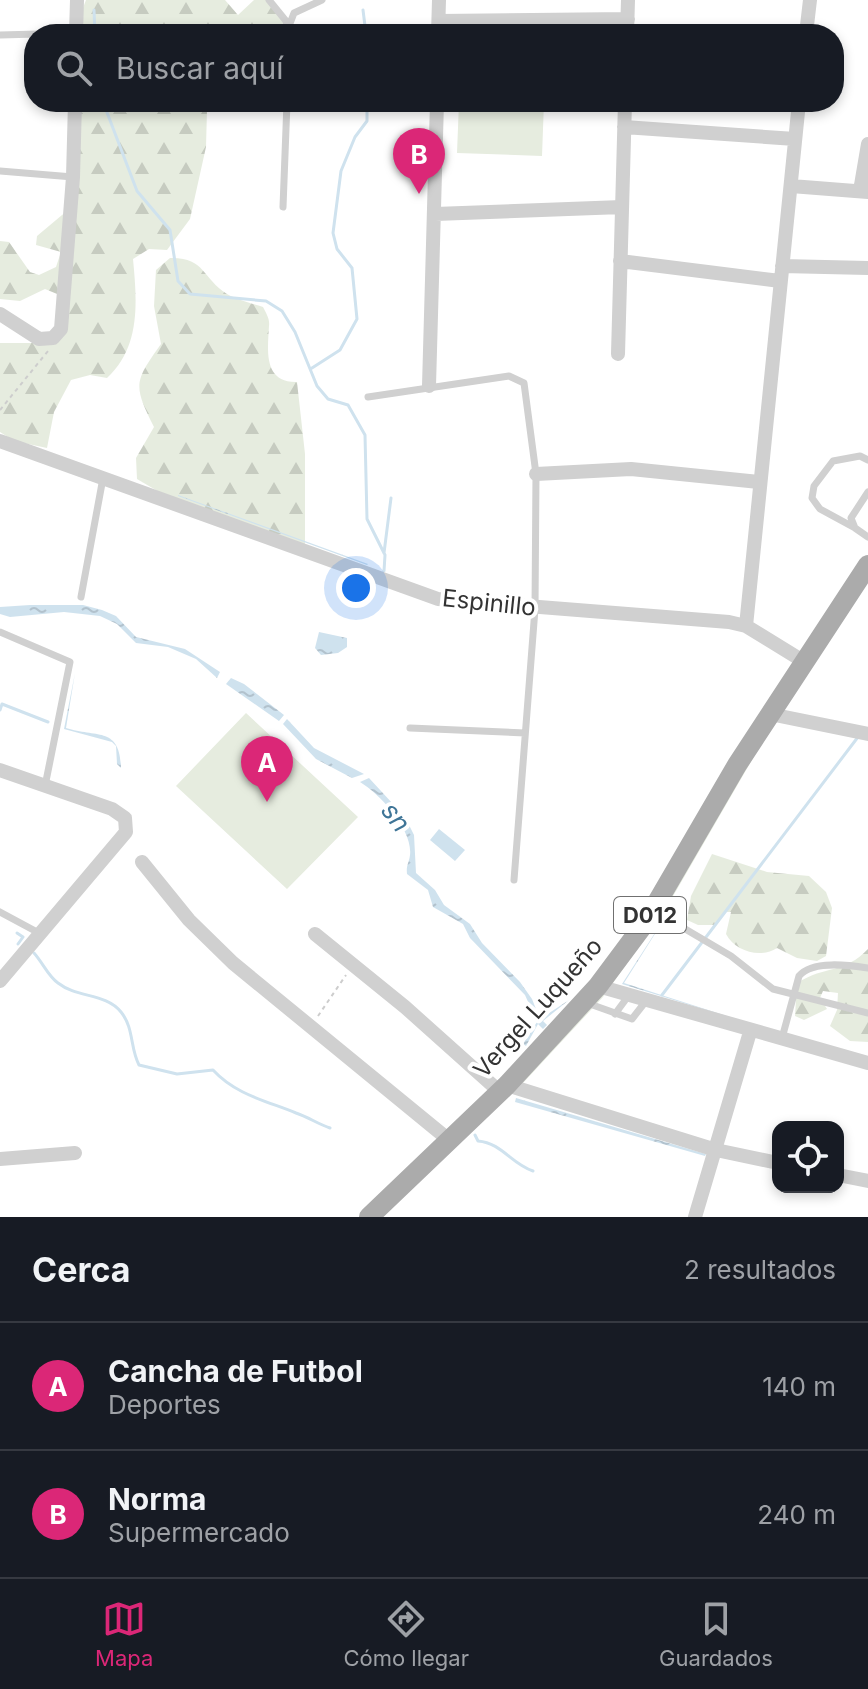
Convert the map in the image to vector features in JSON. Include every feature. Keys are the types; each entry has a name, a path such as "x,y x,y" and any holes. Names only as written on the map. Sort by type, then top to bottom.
{"main road":[{"name":"Vergel Luqueño","path":"369,1217 504,1088 592,994 653,910 803,661 868,565"}],"street":[{"path":"76,24 77,0"},
{"path":"438,24 439,0"},
{"path":"628,0 628,24"},
{"path":"807,24 808,0"},
{"path":"0,314 39,339 53,338 61,329 75,112"},
{"path":"429,386 437,112"},
{"path":"618,354 625,112"},
{"path":"746,626 798,112"},
{"path":"624,127 795,139"},
{"path":"791,186 864,192 868,144"},
{"path":"435,214 622,207"},
{"path":"620,261 781,274 868,268"},
{"name":"Espinillo","path":"0,441 416,593 458,603 729,622 746,626 803,661"},
{"path":"536,474 631,469 759,482"},
{"path":"770,714 868,734"},
{"path":"0,770 112,809 125,818 126,832 0,981"},
{"path":"142,862 211,943 449,1140"},
{"path":"315,934 504,1088 716,1150 772,1162"},
{"path":"592,994 629,995 750,1032 868,1063"},
{"path":"695,1217 750,1032"},
{"path":"0,1159 75,1153"},
{"path":"844,1176 868,1181"}],"lane":[{"path":"269,0 285,24"},
{"path":"292,24 300,8 322,0"},
{"path":"0,35 24,34"},
{"path":"283,207 287,112"},
{"path":"0,171 73,177"},
{"path":"368,397 509,376 524,383 536,474 535,609 514,880"},
{"path":"868,460 860,456 833,461 814,486 812,498 820,509 868,537"},
{"path":"81,597 103,478"},
{"path":"855,528 851,514 868,492"},
{"path":"0,632 70,662 45,788"},
{"path":"410,728 525,733"},
{"path":"653,910 731,956 773,989 868,1013"},
{"path":"0,912 32,942"},
{"path":"782,1041 799,976 813,966 868,968"},
{"path":"592,994 615,1014 635,1018 647,1001"},
{"path":"615,1014 629,995"}],"path":[{"path":"0,410 48,350 53,338"},
{"path":"311,1026 354,965"}],"green space":[{"path":"86,0 225,0 238,15 254,0 271,0 286,23 286,24 77,24"},
{"path":"74,112 207,112 206,147 190,219 167,250 149,249 133,259 134,323 126,352 107,378 90,375 71,380 54,412 47,448 14,441 0,432 0,343 42,343 58,331 62,296 45,289 20,301 0,299 0,241 9,242 30,272 39,275 56,267 61,252 36,245 37,236 68,210"},
{"path":"459,112 544,112 542,156 457,153"},
{"path":"170,258 190,261 227,294 263,307 269,323 268,354 272,371 286,381 297,382 305,454 305,545 219,527 137,479 136,458 154,427 142,402 140,384 141,376 161,344 154,306 156,270"},
{"path":"785,703 665,910 603,997 524,1082 380,1217 523,1080 601,996"},
{"path":"246,713 358,817 287,889 176,786"},
{"path":"712,854 767,872 809,876 826,892 832,908 826,956 817,961 797,958 777,948 763,953 748,952 735,945 726,934 731,912 724,912 715,925 698,925 687,920 691,896"},
{"path":"868,949 868,1042 850,1041 830,1026 837,1010 838,993 823,991 820,998 827,1009 804,1020 795,1016 797,983 843,966"}],"water":[{"path":"178,495 368,564 367,565"},
{"path":"83,605 102,610 116,616 136,637 185,649 220,672 217,678 196,659 168,647 136,643 117,624 100,616 64,612 10,617 0,614 0,607"},
{"path":"319,632 347,638 347,647 338,653 321,655 315,648"},
{"path":"75,673 66,728 111,740 116,745 120,755 121,768 117,764 116,746 112,742 64,729"},
{"path":"231,678 244,684 284,715 279,721 226,684"},
{"path":"287,719 314,748 364,774 352,778 316,759 283,724"},
{"path":"369,778 405,817 414,835 416,873 435,890 444,905 470,924 482,943 520,982 532,999 540,1019 569,1000 543,1021 547,1025 543,1029 538,1024 526,1046 523,1044 537,1022 525,995 470,938 463,924 433,907 428,890 407,874 410,845 394,814 360,782"},
{"path":"439,829 465,850 455,861 430,840"},
{"path":"682,891 624,983 761,1027 622,984"},
{"path":"516,1098 706,1154 515,1102"}],"waterway":[{"path":"94,10 95,24"},
{"path":"363,10 365,24"},
{"path":"107,112 137,191 170,230 178,281 190,294 266,301 282,311 295,332 317,386 328,399 348,405 365,435 367,519 385,555 384,571"},
{"path":"312,368 340,350 357,319 352,268 337,249 333,233 341,171 355,137 367,121 367,112"},
{"path":"384,553 391,498"},
{"path":"0,710 2,704 48,722"},
{"name":"sn","path":"662,995 858,737"},
{"name":"sn","path":"17,933 23,937 18,944"},
{"path":"34,953 58,983 108,1002 121,1012 128,1025 139,1065 177,1074 213,1070 242,1091 330,1128"},
{"path":"475,1135 478,1141 494,1146 533,1171"}],"place":[{"name":"Norma","path":"419,194"},
{"name":"Cancha de Futbol","path":"267,802"}]}
